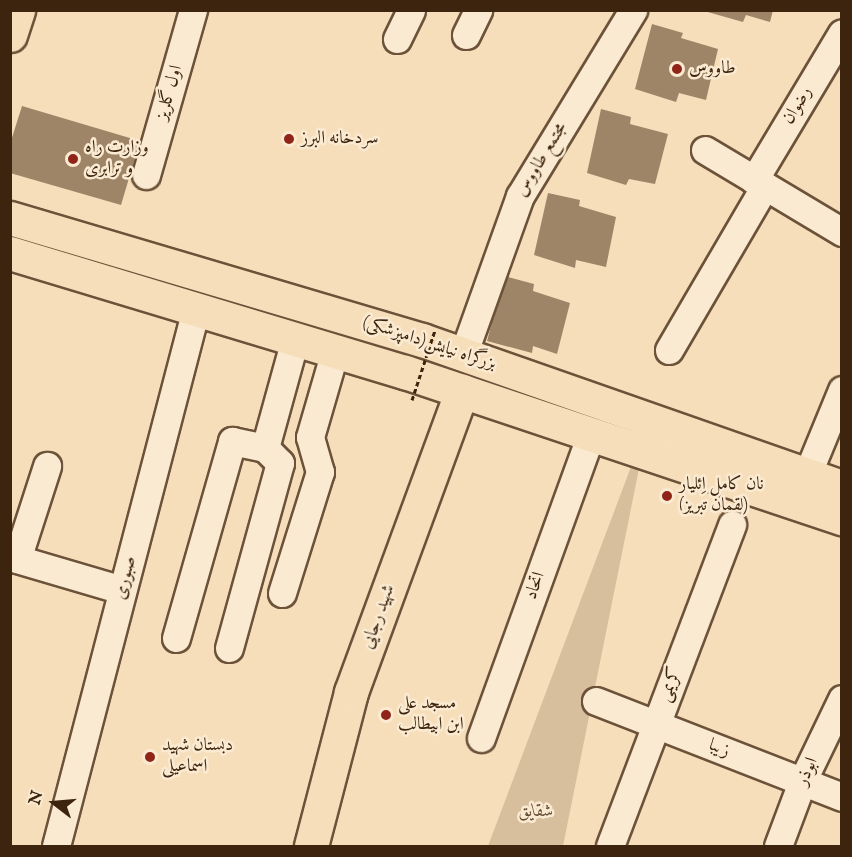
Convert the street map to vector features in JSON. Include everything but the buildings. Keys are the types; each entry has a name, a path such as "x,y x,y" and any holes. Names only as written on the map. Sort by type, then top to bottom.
{"main road":[{"path":"10,35 18,10"},
{"name":"بزرگراه نیایش(دامپزشکی)","path":"10,218 463,355 842,487"},
{"name":"بزرگراه نیایش(دامپزشکی)","path":"10,253 335,351 842,518"},
{"name":"شهید رجایی","path":"311,846 351,692 462,392"}],"street":[{"name":"اول گلریز","path":"146,175 193,10"},
{"path":"397,39 411,10"},
{"path":"466,35 478,10"},
{"name":"مجتمع طاووس","path":"463,355 520,196 633,10"},
{"name":"رضوان","path":"669,350 842,33"},
{"path":"705,150 842,232"},
{"name":"صبوری","path":"56,846 196,309"},
{"path":"265,448 295,339"},
{"path":"282,593 320,472 310,437 335,351"},
{"path":"807,475 842,390"},
{"name":"اتحاد","path":"481,738 591,434"},
{"path":"176,638 232,441 265,448 280,464 229,648"},
{"path":"47,466 14,558 123,590"},
{"name":"کریمی","path":"610,846 732,524"},
{"name":"ابوذر","path":"778,846 802,782 842,699"},
{"name":"زیبا","path":"596,700 842,797"}],"path":[{"path":"412,400 435,330"}],"green space":[{"name":"شقایق","path":"649,419 563,846 488,846"}],"place":[{"name":"طاووس","path":"677,69"},
{"name":"سردخانه البرز","path":"289,139"},
{"name":"وزارت راه و ترابری","path":"73,159"},
{"name":"نان کامل اِئلیار (لقمان تبریز)","path":"667,496"},
{"name":"مسجد علی ابن ابیطالب","path":"386,715"},
{"name":"دبستان شهید اسماعیلی","path":"150,757"}]}
